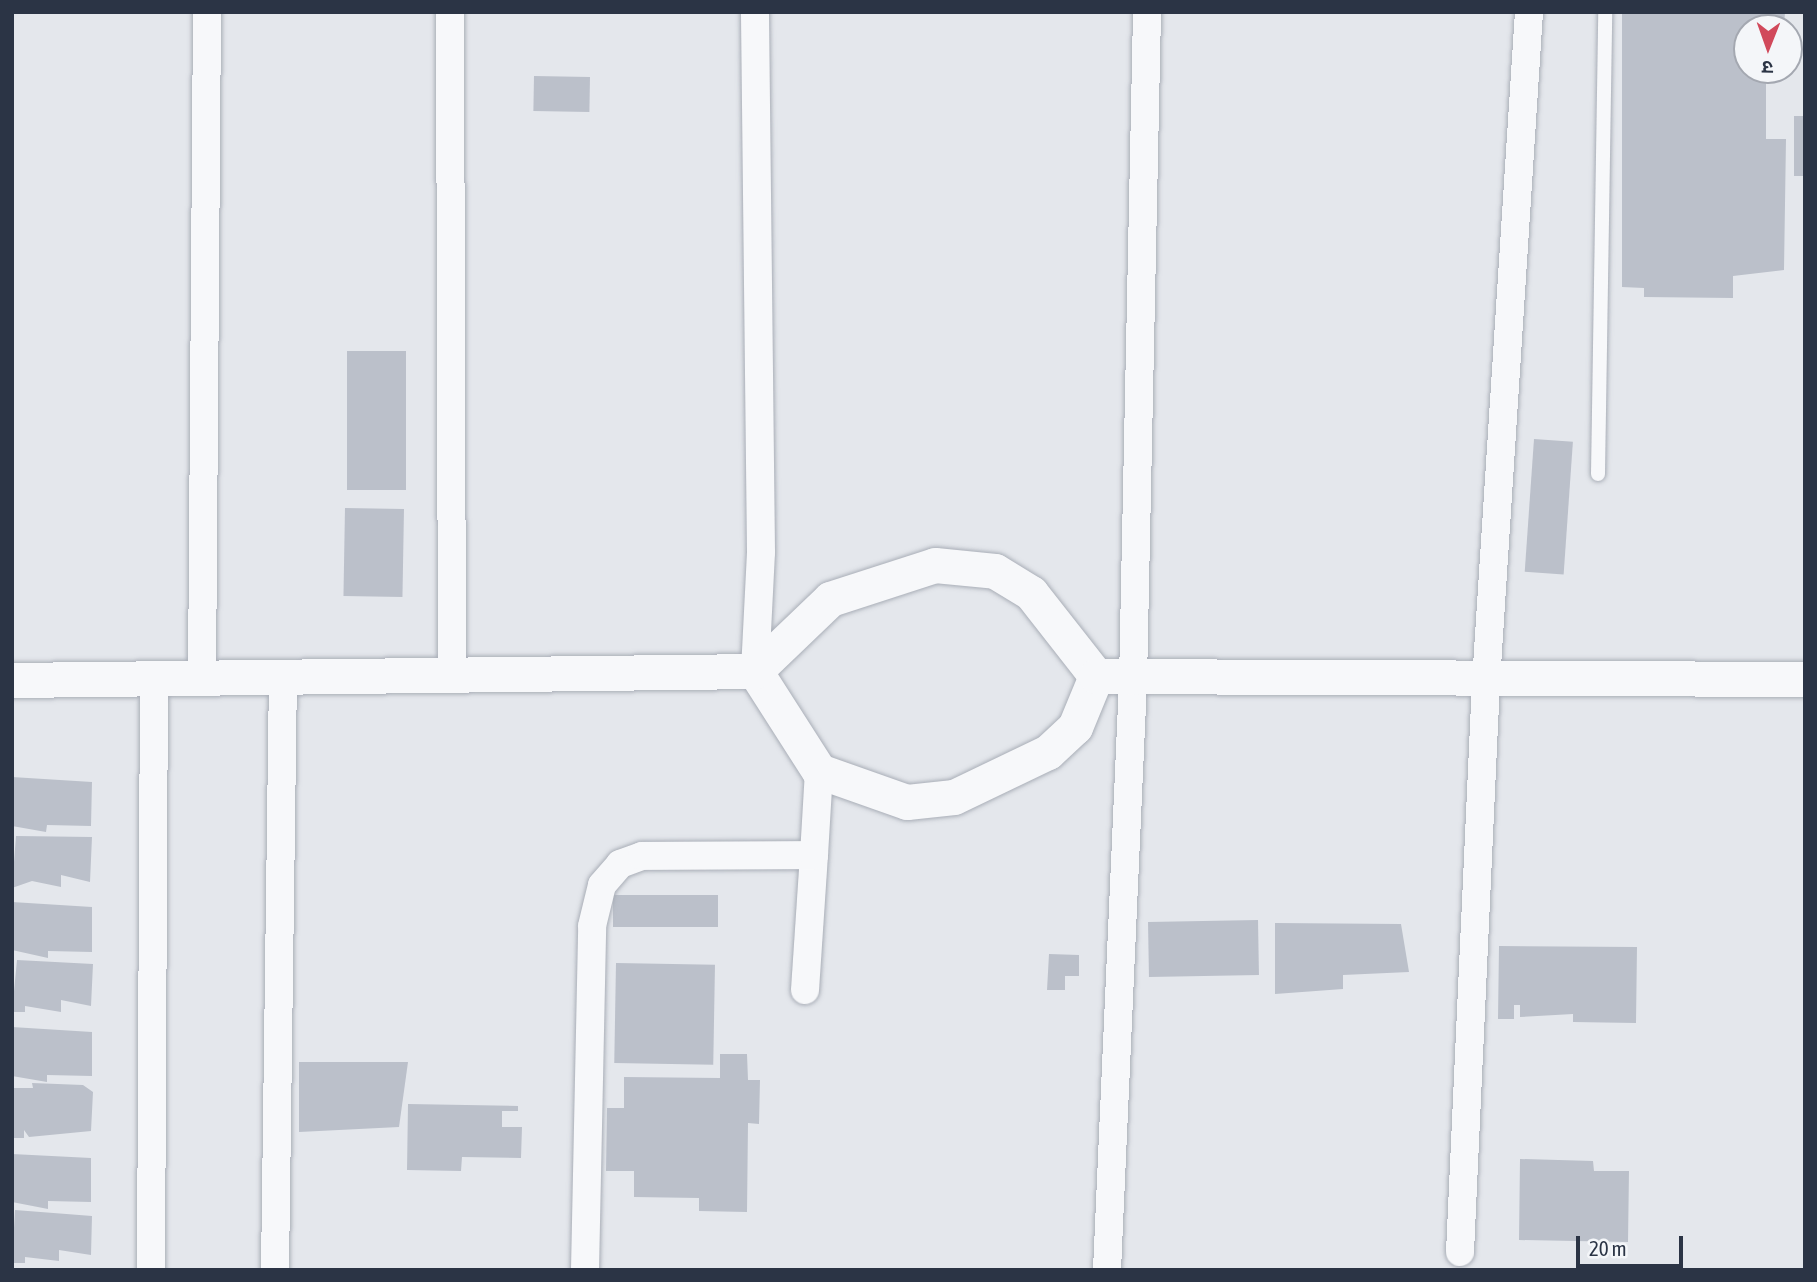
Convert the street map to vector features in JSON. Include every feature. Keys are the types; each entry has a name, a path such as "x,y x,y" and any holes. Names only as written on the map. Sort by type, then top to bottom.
{"street":[{"path":"202,677 207,12"},
{"path":"450,12 452,673"},
{"path":"755,12 761,552 755,671 819,771 805,990"},
{"path":"1107,1270 1133,681 1147,12"},
{"path":"1460,1252 1486,682 1529,12"},
{"path":"12,680 755,671 830,599 935,565 995,571 1031,593 1096,676 1133,681 1805,680"},
{"path":"275,1270 282,676"},
{"path":"819,771 907,802 954,797 1048,752 1075,727 1096,676"},
{"path":"151,1270 154,677"},
{"path":"585,1270 592,926 602,885 621,864 642,856 814,855"}],"lane":[{"path":"1598,474 1605,12"}],"building":[{"path":"1622,12 1785,12 1733,14 1733,84 1766,84 1766,139 1786,139 1784,270 1733,276 1733,298 1644,297 1644,288 1622,287"},
{"path":"534,76 590,77 589,112 533,111"},
{"path":"1794,116 1805,116 1805,176 1794,176"},
{"path":"347,351 406,351 406,490 347,490"},
{"path":"1534,439 1573,442 1564,574 1525,572"},
{"path":"345,508 404,509 402,597 343,596"},
{"path":"12,777 92,782 91,826 47,825 46,832 12,826"},
{"path":"16,836 92,837 90,882 61,875 61,887 32,881 12,888"},
{"path":"613,895 718,895 718,927 613,927"},
{"path":"12,902 92,907 92,952 48,951 48,958 12,950"},
{"path":"1258,920 1259,975 1149,977 1148,922"},
{"path":"1275,923 1401,924 1409,972 1343,975 1343,989 1275,994"},
{"path":"1499,946 1637,947 1636,1023 1573,1022 1573,1014 1520,1017 1520,1005 1514,1005 1514,1019 1498,1019"},
{"path":"1049,954 1079,955 1079,976 1065,976 1065,990 1047,990"},
{"path":"17,960 93,964 91,1006 61,1000 61,1012 25,1006 25,1012 12,1012"},
{"path":"616,963 715,965 713,1065 614,1063"},
{"path":"12,1027 92,1032 92,1076 47,1075 47,1082 12,1076"},
{"path":"720,1054 747,1054 748,1080 760,1080 759,1124 748,1123 747,1212 699,1211 699,1198 634,1197 634,1171 606,1171 607,1108 624,1108 624,1077 720,1078"},
{"path":"299,1062 408,1062 399,1127 299,1132"},
{"path":"32,1083 83,1085 93,1092 91,1131 29,1137 24,1130 24,1138 12,1138 12,1088 33,1088"},
{"path":"408,1104 518,1106 518,1111 502,1111 502,1127 522,1127 521,1158 462,1157 461,1171 407,1170"},
{"path":"12,1154 91,1158 91,1202 48,1201 48,1209 12,1202"},
{"path":"1520,1159 1593,1161 1594,1171 1629,1171 1628,1242 1519,1240"},
{"path":"15,1210 92,1216 91,1255 59,1250 59,1261 25,1257 25,1263 12,1263"}]}
